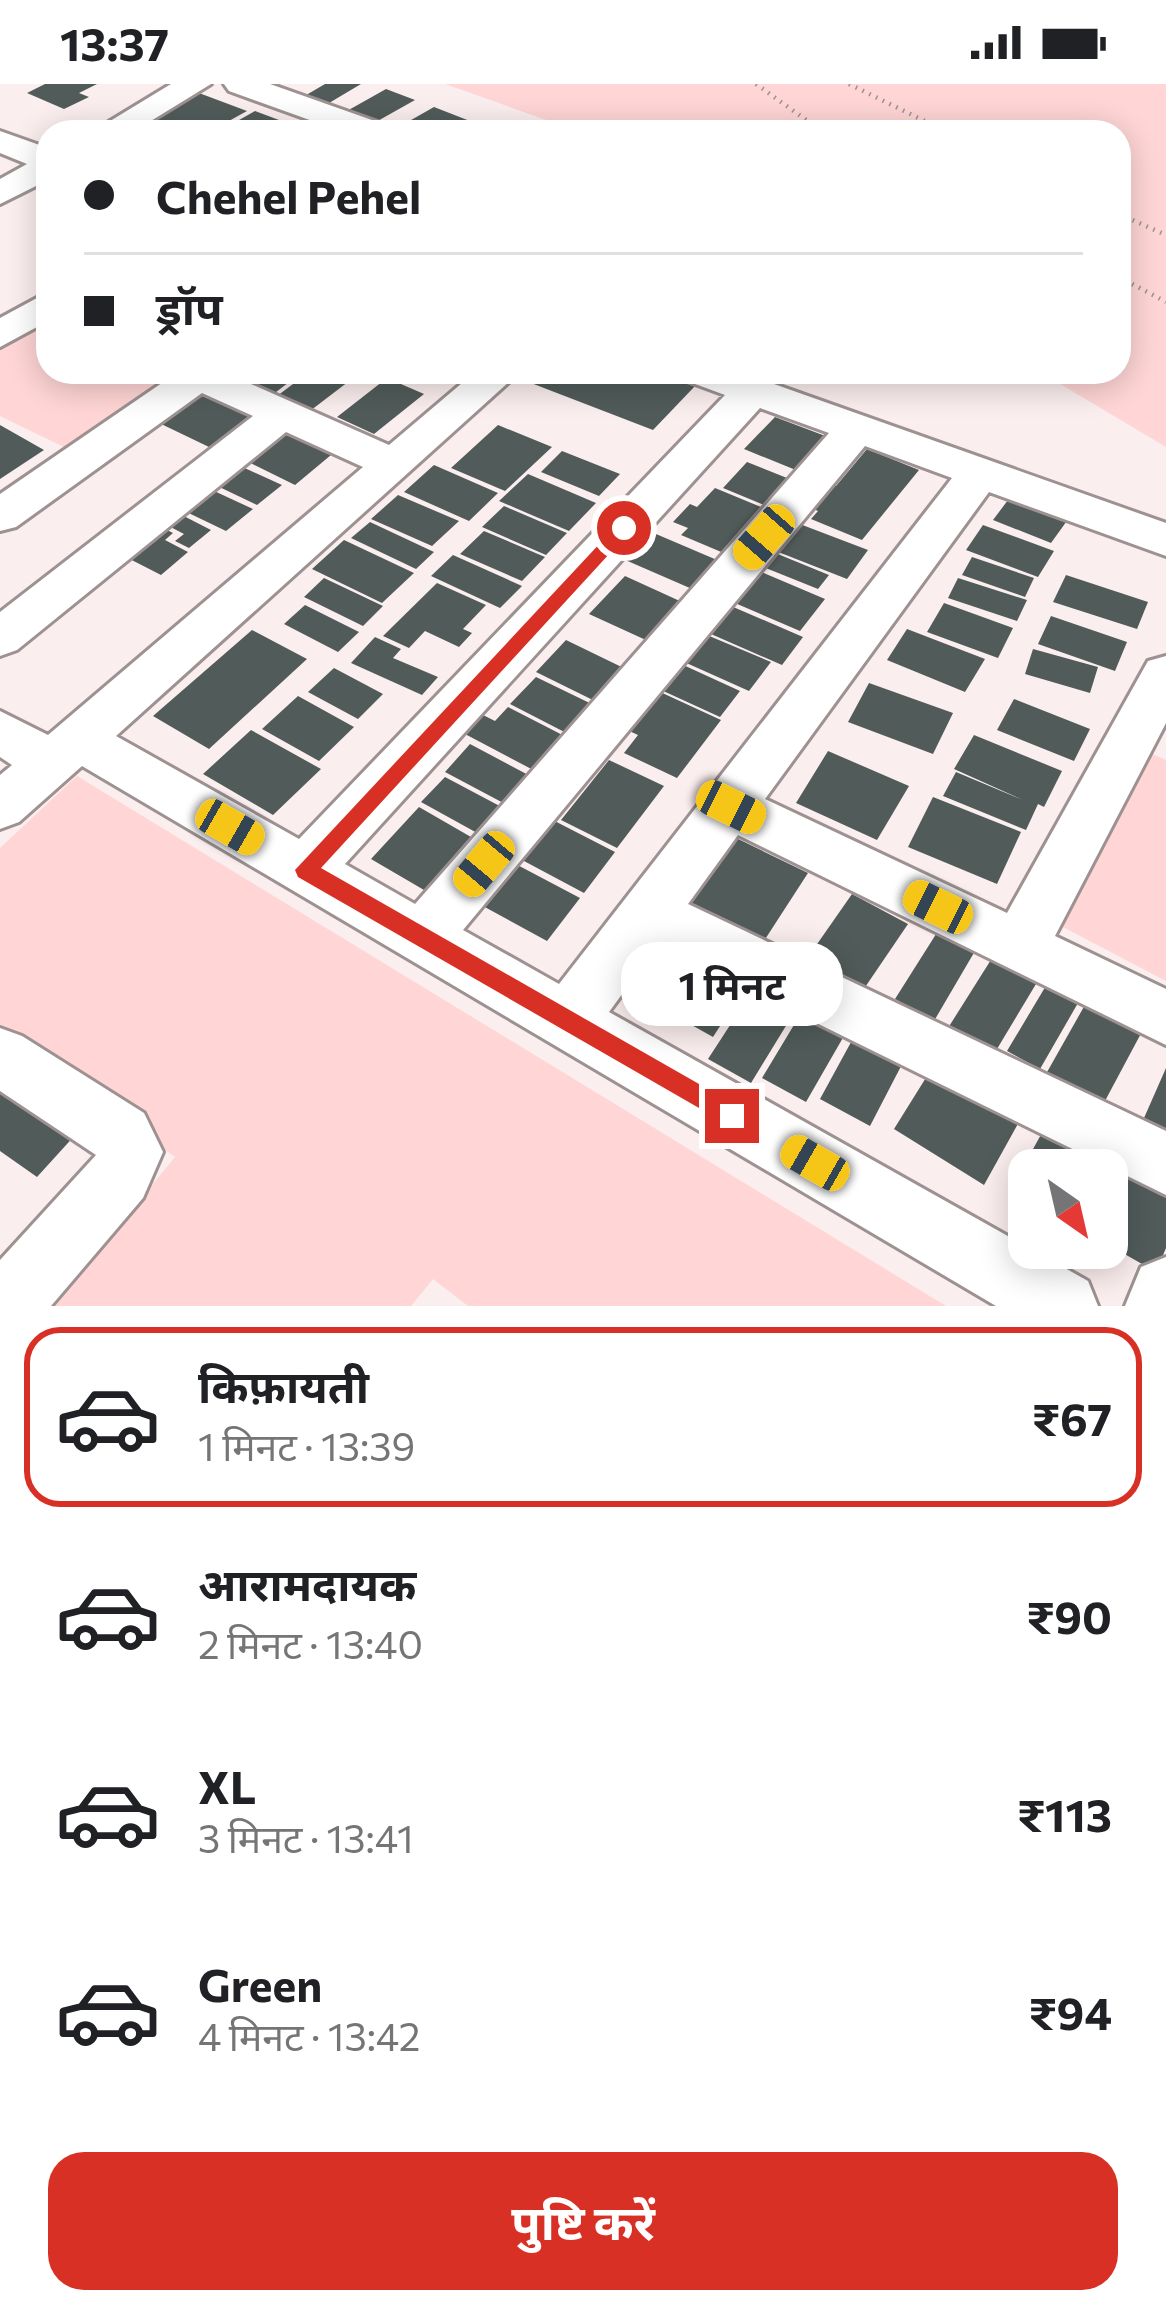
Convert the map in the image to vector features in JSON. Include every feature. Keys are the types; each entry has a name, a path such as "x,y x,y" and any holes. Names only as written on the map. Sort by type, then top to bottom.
{"street":[{"path":"130,120 195,84"},
{"path":"240,84 340,120"},
{"path":"0,142 36,158"},
{"path":"0,193 36,170"},
{"path":"0,335 36,313"},
{"path":"0,516 181,384"},
{"path":"216,384 395,465"},
{"path":"0,807 486,384"},
{"path":"733,384 1166,540"},
{"path":"305,870 752,391"},
{"path":"0,638 281,415"},
{"path":"422,937 857,428"},
{"path":"567,1021 980,473"},
{"path":"1020,946 1149,743 1166,674"},
{"path":"0,731 65,751 305,870 1063,1306"},
{"path":"731,807 1166,1018"},
{"path":"650,913 1166,1164"},
{"path":"0,1056 121,1135 130,1152 120,1176 5,1306"},
{"path":"1160,1306 1166,1292"}],"path":[{"path":"756,84 806,120"},
{"path":"849,84 922,120"},
{"path":"1131,220 1166,236"},
{"path":"1131,283 1166,302"}],"shaded area":[{"path":"445,84 1166,84 1166,447 1060,384 1131,384 1131,120 546,120"},
{"path":"36,324 36,384 168,385 68,449 0,416 0,349"},
{"path":"1148,752 1166,760 1166,981 1061,926"},
{"path":"77,776 946,1306 468,1306 433,1279 411,1306 52,1306 175,1157 0,1029 0,848"}],"building":[{"path":"45,84 97,84 79,93 89,97 64,109 27,93"},
{"path":"325,84 361,84 319,109 296,101"},
{"path":"386,89 415,100 379,120 338,116"},
{"path":"191,90 247,111 231,120 142,117"},
{"path":"434,107 467,120 411,120"},
{"path":"255,111 279,120 239,120"},
{"path":"241,384 286,384 271,396"},
{"path":"293,384 345,384 306,414 273,399"},
{"path":"379,384 401,384 424,394 374,434 337,417"},
{"path":"534,384 696,385 653,430"},
{"path":"198,393 251,417 209,447 157,422"},
{"path":"775,417 828,437 808,475 744,449"},
{"path":"0,425 44,450 0,479"},
{"path":"498,425 552,447 505,491 451,468"},
{"path":"272,428 331,455 295,485 236,456"},
{"path":"867,449 919,470 862,540 811,519 818,511 802,504 823,480 836,486"},
{"path":"562,451 620,474 599,496 541,472"},
{"path":"747,462 787,478 764,505 723,488"},
{"path":"236,464 282,485 257,505 211,483"},
{"path":"434,465 498,493 469,521 404,492"},
{"path":"528,474 596,503 569,531 499,501"},
{"path":"199,484 253,509 226,531 172,505"},
{"path":"715,488 766,509 726,554 681,535 688,528 673,522"},
{"path":"398,495 459,521 432,546 371,519"},
{"path":"1011,496 1069,518 1051,543 993,520"},
{"path":"504,506 567,533 546,555 482,527"},
{"path":"172,510 211,530 189,548 175,541 184,534 159,521"},
{"path":"784,518 868,550 847,579 763,546"},
{"path":"370,522 434,552 416,569 351,538"},
{"path":"155,524 173,533 165,540 188,552 161,575 118,553"},
{"path":"983,525 1054,551 1038,577 966,550"},
{"path":"484,531 545,557 522,581 460,554"},
{"path":"649,531 724,563 699,592 623,559"},
{"path":"344,540 414,573 382,603 312,569"},
{"path":"763,548 829,575 818,589 751,562"},
{"path":"453,555 522,586 500,608 431,576"},
{"path":"972,557 1034,578 1025,597 962,575"},
{"path":"747,566 825,599 800,631 721,597"},
{"path":"1066,575 1148,602 1137,629 1053,602"},
{"path":"625,576 682,602 648,641 589,614"},
{"path":"324,578 383,606 363,626 304,597"},
{"path":"958,578 1027,600 1017,621 948,598"},
{"path":"437,583 486,605 463,629 472,633 459,647 425,631 409,648 383,636"},
{"path":"717,600 803,637 782,665 695,627"},
{"path":"944,603 1013,628 998,658 927,632"},
{"path":"305,605 359,632 338,652 284,624"},
{"path":"1051,616 1127,642 1115,671 1038,644"},
{"path":"907,629 985,659 965,692 887,660"},
{"path":"252,630 307,659 209,749 153,716"},
{"path":"695,630 771,662 749,691 673,657"},
{"path":"375,637 401,649 393,658 438,677 422,695 351,663"},
{"path":"566,640 636,674 607,707 536,672"},
{"path":"1033,649 1098,667 1090,693 1025,674"},
{"path":"668,658 740,691 720,717 648,684"},
{"path":"334,668 383,694 358,719 308,692"},
{"path":"536,677 602,709 576,738 510,704"},
{"path":"869,683 953,713 933,754 848,722"},
{"path":"645,685 721,720 677,778 624,753 638,735 614,724"},
{"path":"298,696 354,727 319,761 262,729"},
{"path":"1014,699 1090,729 1074,761 997,730"},
{"path":"508,707 578,743 537,772 465,734 483,715 495,721"},
{"path":"251,730 321,769 273,815 203,774"},
{"path":"974,735 1062,771 1026,830 943,796 956,772 1023,800 954,769"},
{"path":"470,744 534,778 509,806 445,772"},
{"path":"828,751 909,786 877,840 796,803"},
{"path":"609,760 664,786 617,848 561,820"},
{"path":"445,777 511,812 488,839 421,802"},
{"path":"933,797 1021,832 997,884 908,847"},
{"path":"419,807 471,837 424,890 371,859"},
{"path":"541,814 615,852 584,893 509,853"},
{"path":"736,838 808,873 760,947 686,909"},
{"path":"504,858 580,898 547,941 470,899"},
{"path":"852,894 908,924 855,1002 799,970"},
{"path":"938,931 975,951 934,1021 895,999"},
{"path":"699,942 755,972 713,1037 656,1005"},
{"path":"994,955 1039,979 994,1054 948,1028"},
{"path":"762,976 803,998 751,1083 708,1059"},
{"path":"1050,979 1082,996 1040,1069 1007,1051"},
{"path":"1090,996 1145,1026 1098,1114 1042,1081"},
{"path":"809,1000 852,1022 806,1102 762,1078"},
{"path":"862,1022 911,1047 870,1126 820,1099"},
{"path":"937,1060 1025,1111 984,1185 894,1129"},
{"path":"1166,1068 1166,1130 1144,1118"},
{"path":"17,1075 87,1122 37,1177 0,1151 0,1092"},
{"path":"1049,1120 1097,1148 1096,1149 1033,1149"},
{"path":"1112,1138 1166,1168 1166,1248 1156,1272 1128,1256 1128,1149 1107,1149"}],"route":[{"path":"624,528 305,870 732,1116"}]}
